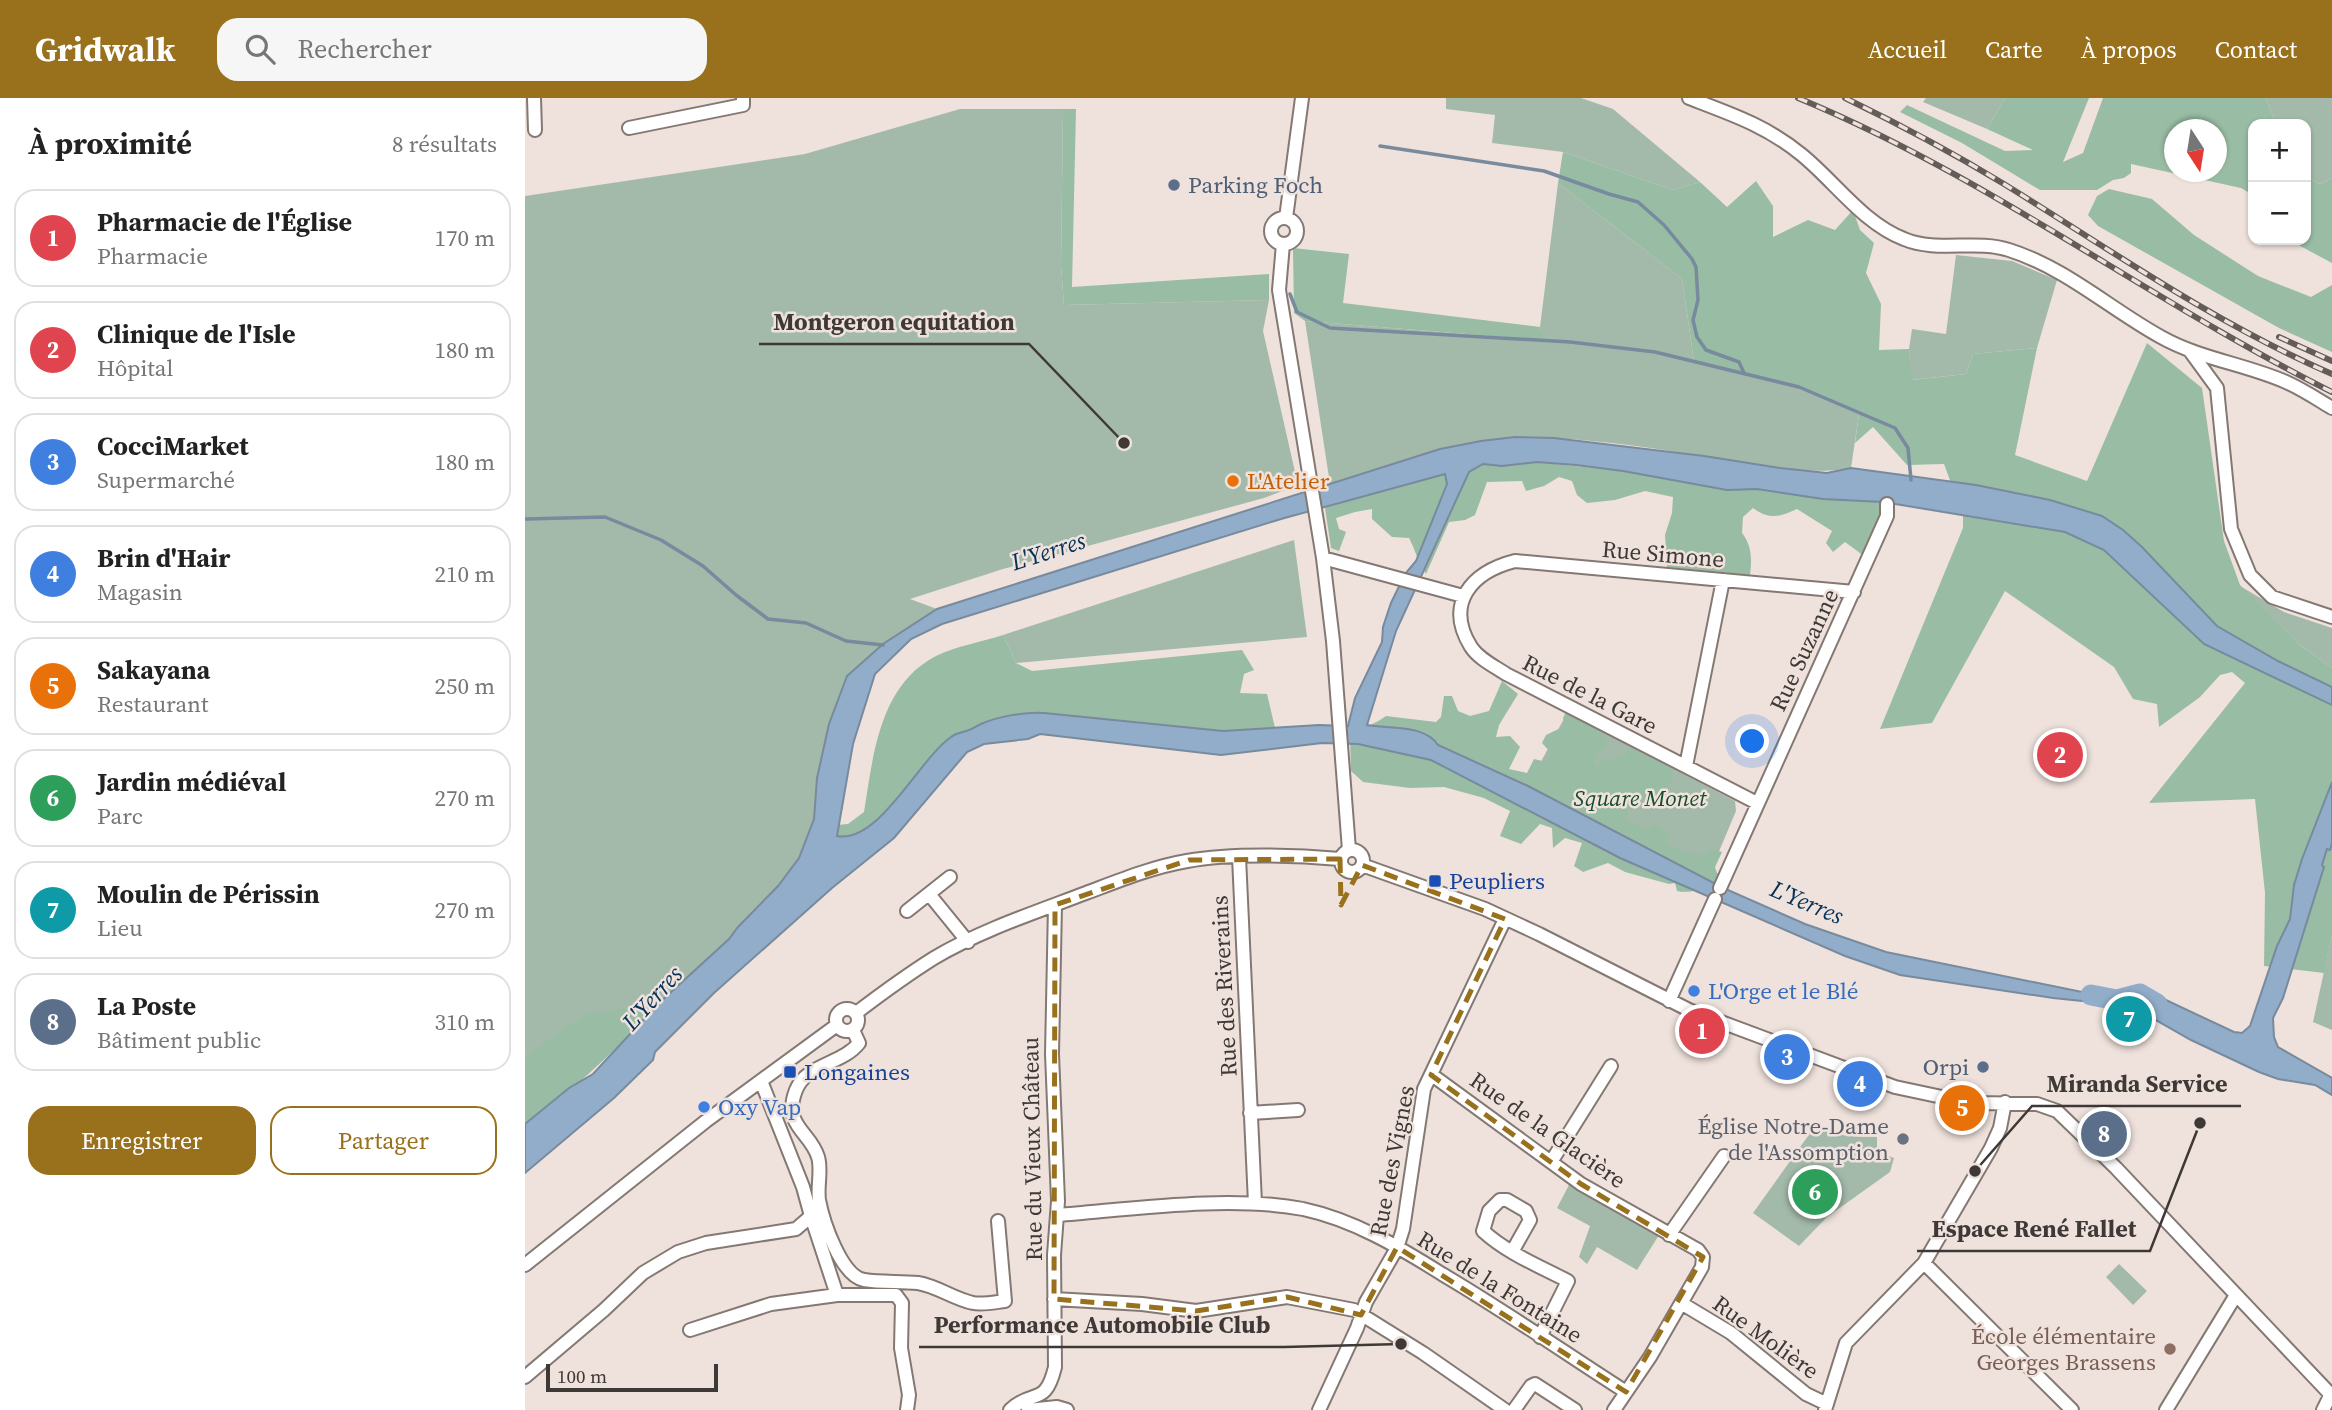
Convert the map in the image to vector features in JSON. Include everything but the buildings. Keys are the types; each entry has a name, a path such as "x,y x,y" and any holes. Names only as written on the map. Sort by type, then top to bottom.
{"street":[{"path":"534,98 535,130"},
{"path":"629,128 743,105 743,98"},
{"path":"1302,98 1286,218 1277,220 1272,227 1272,236 1283,244 1279,290 1323,558 1333,641 1345,855 1342,866 1347,871 1354,872 1362,865"},
{"path":"1689,98 1765,128 1801,154 1867,216 1904,240 2006,249 2038,261 2061,272 2161,337 2190,351 2286,382 2332,408"},
{"path":"2190,351 2217,388 2231,529 2250,575 2272,597 2332,617"},
{"name":"Rue Suzanne","path":"1669,1002 1854,592 1887,516 1887,504"},
{"path":"1323,558 1463,596"},
{"name":"Rue Simone","path":"1463,596 1472,582 1501,564 1515,561 1854,592"},
{"path":"1686,766 1723,580"},
{"name":"Rue de la Gare","path":"1463,596 1461,617 1466,635 1471,646 1487,661 1506,674 1757,803"},
{"path":"856,1013 935,958 968,942 1055,905 1161,866 1189,860 1345,855 1355,850 1361,854 1362,865"},
{"name":"Rue des Riverains","path":"1239,858 1255,1203"},
{"path":"1362,865 1485,909 1669,1002 1895,1087 1978,1103 2005,1102 2047,1106 2067,1118 2331,1395 2323,1410"},
{"path":"907,911 950,877"},
{"path":"929,894 968,942"},
{"name":"Rue du Vieux Château","path":"1010,1410 1019,1402 1041,1396 1051,1384 1055,1367 1054,1255 1058,1215 1052,1041 1055,905"},
{"name":"Rue des Vignes","path":"1319,1410 1357,1328 1366,1302 1397,1248 1403,1229 1424,1089 1505,919"},
{"path":"849,1009 856,1013 858,1024 853,1030 846,1032 837,1025 836,1018 840,1012 849,1009"},
{"path":"525,1265 706,1121 837,1025"},
{"path":"853,1030 859,1042 853,1051 820,1067 798,1085 793,1099 794,1117 800,1132 819,1159 819,1199 832,1240 846,1269 861,1280 920,1283 975,1303 1005,1301 998,1221"},
{"path":"1551,1162 1611,1066"},
{"name":"Rue de la Glacière","path":"1432,1075 1581,1184 1698,1250 1703,1257 1702,1267 1650,1357 1614,1410"},
{"path":"761,1081 803,1187 837,1295"},
{"path":"1826,1407 1846,1343 1924,1263 1991,1148 2000,1128 2005,1102"},
{"path":"1250,1113 1298,1110"},
{"path":"1669,1235 1724,1156"},
{"name":"Rue de la Fontaine","path":"1058,1215 1255,1203 1303,1209 1344,1221 1485,1299 1626,1392"},
{"path":"525,1377 643,1273 678,1252 706,1243 796,1229 811,1216"},
{"path":"1512,1252 1568,1281 1540,1336"},
{"path":"1924,1263 2072,1410"},
{"path":"690,1330 771,1304 837,1295 891,1293 902,1303 901,1348 909,1395 907,1410"},
{"path":"2166,1410 2236,1296"},
{"path":"1054,1299 1142,1304 1196,1311 1287,1297 1354,1310 1423,1353 1505,1410"},
{"name":"Rue Molière","path":"1681,1303 1731,1333 1805,1394 1826,1407"},
{"path":"1514,1410 1531,1385 1535,1384 1575,1410"},
{"path":"1028,1410 1062,1408"}],"highlighted area":[{"path":"1340,859 1341,905 1362,865 1505,919 1431,1075 1581,1184 1703,1257 1626,1392 1397,1247 1361,1315 1287,1297 1196,1311 1054,1299 1055,905 1189,860"}],"green space":[{"path":"1446,98 1581,98 1613,109 1700,182 1673,190 1563,152 1492,143 1495,115 1446,109"},
{"path":"1926,98 2005,98 1987,129 1923,102"},
{"path":"2005,98 2089,98 2063,162 2083,153 2103,98 2266,98 2274,119 2248,119 2248,192 2214,182 2227,182 2227,119 2164,119 2164,171 2131,164 2131,173 2097,190 2040,190 1962,143 1900,112 1907,105 2005,151 2033,150 1987,129"},
{"path":"2266,98 2332,98 2332,178 2320,184 2311,180 2311,119 2274,119"},
{"path":"960,109 1063,109 1061,266 1064,305 1269,300 1263,331 1298,485 1264,498 1003,569 910,599 937,609 883,644 847,676 829,724 817,778 814,819 799,858 778,886 729,939 657,1005 525,1057 525,196 805,154"},
{"path":"1063,109 1076,109 1072,287 1269,274 1269,300 1064,305 1061,266"},
{"path":"1563,152 1673,190 1700,182 1727,207 1756,181 1773,206 1773,237 1808,220 1835,230 1853,210 1860,230 1874,243 1866,273 1881,304 1879,350 1909,349 1912,380 1966,374 1973,354 2037,348 2015,455 2087,481 2147,343 2202,388 2224,541 2240,585 2301,646 2332,668 2332,935 2324,973 2264,966 2265,893 2255,799 2149,803 2245,683 2232,672 2220,675 2200,697 2159,727 2157,704 2133,699 2114,667 2005,591 1932,723 1880,729 1963,528 1963,516 1944,464 1907,465 1873,427 1855,443 1859,414 1799,387 1694,361 1682,279 1558,183"},
{"path":"2332,178 2332,263 2298,245 2311,245 2311,180 2320,184"},
{"path":"1558,183 1682,279 1694,361 1799,387 1859,414 1851,468 1817,471 1782,469 1614,443 1525,438 1440,450 1330,484 1305,321 1542,340 1540,327"},
{"path":"2109,189 2152,199 2194,235 2258,276 2311,297 2332,285 2332,352 2279,328 2098,226 2088,215 2097,196"},
{"path":"1293,248 1349,254 1343,303 1540,327 1543,340 1305,321 1294,313"},
{"path":"1956,255 2012,261 2057,280 2037,348 1973,354 1966,374 1911,380 1909,349 1912,329 1946,334"},
{"path":"1537,462 1623,471 1727,490 1757,489 1823,499 1883,502 1874,536 1864,556 1845,542 1833,552 1826,543 1832,531 1797,509 1775,516 1753,508 1743,517 1742,533 1751,553 1750,575 1667,567 1665,535 1672,513 1673,497 1645,491 1615,500 1587,503 1577,495 1572,481 1559,477 1544,486 1526,491 1522,481 1487,482 1475,515 1465,520 1449,522 1426,574 1409,538 1392,537 1372,519 1372,509 1336,518 1339,529 1346,532 1339,551 1331,548 1325,508 1391,487 1445,474 1469,472 1483,464 1502,466"},
{"path":"1294,540 1307,637 1016,663 1003,635"},
{"path":"2240,586 2284,612 2332,628 2332,668 2301,646"},
{"path":"1003,635 1016,663 1032,671 1242,650 1254,670 1244,674 1240,693 1267,694 1275,728 1223,731 1044,713 1016,716 951,737 938,748 883,813 853,834 837,836 837,825 848,824 864,812 882,724 902,685 917,669 936,656"},
{"path":"1502,681 1518,694 1499,725 1496,737 1510,736 1520,747 1509,769 1527,773 1534,759 1547,762 1550,752 1542,743 1546,735 1565,726 1563,718 1567,710 1594,725 1608,742 1604,749 1596,753 1594,762 1597,766 1603,758 1614,762 1619,755 1625,756 1630,748 1673,769 1671,783 1652,800 1644,799 1641,793 1629,795 1631,805 1626,820 1646,830 1655,823 1669,834 1669,845 1696,855 1711,849 1722,852 1715,867 1717,873 1723,876 1717,887 1677,891 1675,883 1669,884 1625,872 1608,863 1583,872 1574,866 1582,843 1565,838 1553,848 1552,828 1540,824 1521,844 1500,836 1510,811 1484,798 1444,787 1410,788 1363,782 1351,771 1350,739 1363,729 1386,716 1436,722 1441,717 1444,696 1452,696 1458,711 1470,716 1489,711"},
{"name":"Square Monet","path":"1567,713 1735,801 1736,811 1707,880 1528,786"},
{"path":"2332,935 2332,1030 2313,1022"},
{"path":"669,1000 525,1132 525,1057 585,1015"},
{"path":"1818,1122 1838,1134 1877,1137 1877,1152 1894,1158 1890,1172 1827,1217 1799,1246 1753,1213"},
{"path":"1570,1183 1659,1235 1637,1270 1597,1247 1587,1264 1579,1257 1590,1226 1557,1208"},
{"path":"2119,1264 2147,1291 2133,1305 2106,1277"}],"water":[{"path":"1515,437 1554,438 1827,473 1851,468 1976,485 2050,500 2102,516 2142,547 2217,626 2278,661 2332,687 2332,705 2204,644 2104,550 2065,532 1883,502 1823,499 1757,489 1727,490 1576,465 1537,462 1502,466 1483,464 1469,472 1396,631 1367,725 1415,730 1424,734 1438,745 1528,786 1714,883 1722,890 1728,890 1805,924 1886,952 2126,1001 2140,990 2149,992 2234,1032 2242,1033 2250,1026 2277,946 2290,919 2294,885 2332,782 2332,843 2330,850 2327,849 2322,865 2324,867 2283,998 2273,1018 2274,1037 2278,1047 2332,1078 2332,1095 2315,1085 2278,1079 2259,1072 2191,1040 2131,1006 2053,998 1900,975 1845,956 1620,858 1431,760 1358,744 1322,743 1221,755 1040,734 1028,739 984,744 967,752 894,838 832,888 714,993 614,1098 525,1173 525,1124 569,1088 593,1074 657,1005 729,939 778,886 799,858 814,819 817,778 829,724 847,676 883,644 937,609 1440,449","holes":["1445,474 1447,484 1416,561 1405,574 1391,603 1383,627 1382,642 1355,698 1348,726 1319,725 1223,731 1044,713 1004,717 951,737 883,814 853,835 837,836 853,744 875,674 911,639 942,624 1281,519"]}],"waterway":[{"path":"1380,146 1544,171 1638,202 1664,225 1696,267 1698,300 1693,320 1697,337 1706,350 1739,362 1744,373"},
{"path":"1290,294 1297,312 1330,328 1570,342 1655,352 1799,387 1895,428 1908,448 1911,480"},
{"path":"525,519 605,517 661,540 703,566 768,619 806,623 846,641 883,645"},
{"name":"L'Yerres","path":"2091,995 2117,1000 2140,994 2157,1004"}],"railway":[{"path":"1798,98 1868,129 1936,164 2198,319 2332,392"},
{"path":"1845,98 1985,172 2205,309 2332,374"},
{"path":"2279,337 2332,361"}],"place":[{"name":"Parking Foch","path":"1174,185"},
{"name":"Montgeron equitation","path":"1124,443"},
{"name":"L'Atelier","path":"1233,481"},
{"name":"Clinique de l'Isle","path":"2060,755"},
{"name":"Peupliers","path":"1435,881"},
{"name":"L'Orge et le Blé","path":"1694,991"},
{"name":"Moulin de Périssin","path":"2129,1019"},
{"name":"Pharmacie de l'Église","path":"1702,1031"},
{"name":"CocciMarket","path":"1787,1057"},
{"name":"Orpi","path":"1983,1067"},
{"name":"Longaines","path":"790,1072"},
{"name":"Brin d'Hair","path":"1860,1084"},
{"name":"Oxy Vap","path":"704,1107"},
{"name":"Sakayana","path":"1962,1108"},
{"name":"Espace René Fallet","path":"2200,1123"},
{"name":"La Poste","path":"2104,1134"},
{"name":"Église Notre-Dame de l'Assomption","path":"1903,1139"},
{"name":"Miranda Service","path":"1975,1171"},
{"name":"Jardin médiéval","path":"1815,1192"},
{"name":"Performance Automobile Club","path":"1401,1344"},
{"name":"École élémentaire Georges Brassens","path":"2170,1349"}]}
